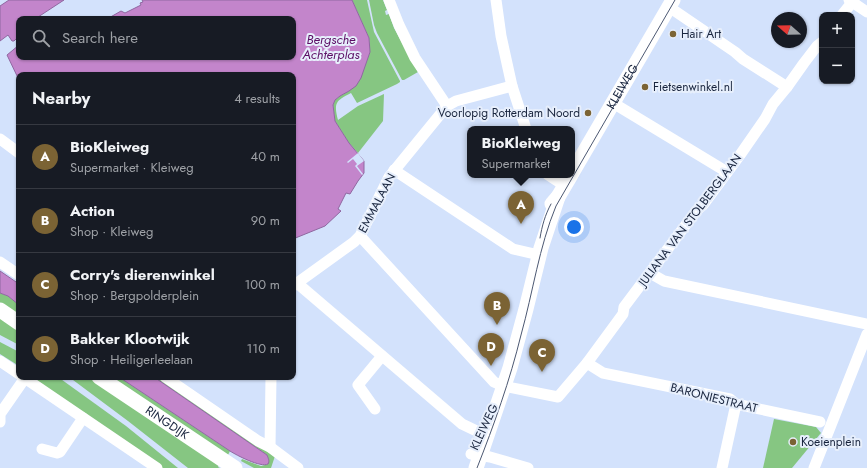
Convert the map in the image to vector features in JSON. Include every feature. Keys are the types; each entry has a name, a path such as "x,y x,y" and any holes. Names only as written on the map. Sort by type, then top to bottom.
{"street":[{"path":"389,0 399,25 416,58 447,106 456,101 512,86"},
{"path":"496,0 501,36 512,86 525,126"},
{"path":"844,12 851,1 867,12"},
{"path":"671,3 743,59 787,87"},
{"name":"KLEIWEG","path":"575,169 671,3"},
{"name":"JULIANA VAN STOLBERGLAAN","path":"504,386 558,396 588,363 622,314 624,307 697,210 703,205 765,119 773,104 819,44"},
{"path":"613,103 727,172"},
{"name":"EMMALAAN","path":"296,283 354,242 360,236 389,177 447,106"},
{"path":"0,139 16,151"},
{"path":"394,170 513,249 540,252"},
{"path":"555,178 567,183"},
{"name":"KLEIWEG","path":"464,468 476,459 493,405 504,386 526,309 540,252 567,183"},
{"path":"360,236 494,382 504,386"},
{"path":"0,262 16,273"},
{"path":"650,273 664,281 867,324"},
{"path":"296,285 462,424 484,435"},
{"path":"0,310 16,321"},
{"path":"814,468 867,334"},
{"path":"375,409 358,385 382,356"},
{"path":"0,361 16,371"},
{"name":"BARONIESTRAAT","path":"588,363 603,373 729,399 736,404 820,422"},
{"path":"0,422 0,414 21,380"},
{"path":"29,380 157,468"},
{"name":"RINGDIJK","path":"103,380 235,468"},
{"path":"170,380 258,442 270,447 298,468"},
{"path":"270,447 271,380"},
{"path":"722,468 736,404"},
{"path":"42,449 57,453 60,452 84,418"},
{"path":"476,459 490,457 528,468"}],"green space":[{"path":"352,0 367,0 374,32 400,81 397,84 357,103 351,93 337,103 336,110 338,120 358,106 384,94 383,121 358,153 349,143 335,121 333,105 335,100 349,91 364,68 370,52 369,38"},
{"path":"369,0 383,0 387,10 385,11 386,15 389,14 394,28 418,72 404,80 402,80 377,33"},
{"path":"0,293 8,296 16,303 16,314 0,303"},
{"path":"0,315 16,326 16,343 0,335"},
{"path":"0,342 16,350 16,364 0,354"},
{"path":"32,380 62,380 126,426 178,468 162,468"},
{"path":"73,380 94,380 219,465 218,467 220,468 188,468"},
{"path":"112,380 124,380 230,451 227,457"},
{"path":"158,380 165,380 275,456 271,468 254,468 241,461 242,459 261,466 268,464 267,455"},
{"name":"Koeienplein","path":"774,419 816,427 821,433 792,468 763,468"}],"water":[{"path":"9,0 64,0 40,16 16,16 16,39 14,41 12,41 8,35 0,41 0,6"},
{"name":"Bergsche Achterplas","path":"142,0 352,0 369,38 370,52 361,78 356,86 335,100 333,105 335,121 349,143 364,161 364,173 350,194 346,193 338,209 341,211 325,226 296,238 296,72 16,72 16,74 7,55 16,48 16,60 296,60 296,16 112,16 121,11 125,13 141,5 140,3 143,2"},
{"path":"0,271 16,282 16,303 8,296 0,293"},
{"path":"124,380 158,380 267,455 269,461 268,464 265,465 254,463 233,453"}],"pier":[{"path":"358,153 364,161 357,166 363,174 362,175 355,166 357,164 353,159 348,163 347,162"}],"tram line":[{"path":"575,173 675,0"},
{"path":"477,468 507,386 545,237 556,206 572,178"},
{"path":"540,238 544,221 551,204"}],"place":[{"name":"Hair Art","path":"673,34"},
{"name":"Fietsenwinkel.nl","path":"645,87"},
{"name":"Voorlopig Rotterdam Noord","path":"588,113"},
{"name":"BioKleiweg","path":"521,224"},
{"name":"Action","path":"497,325"},
{"name":"Bakker Klootwijk","path":"491,366"},
{"name":"Corry's dierenwinkel","path":"542,372"},
{"name":"Koeienplein","path":"793,442"}]}
